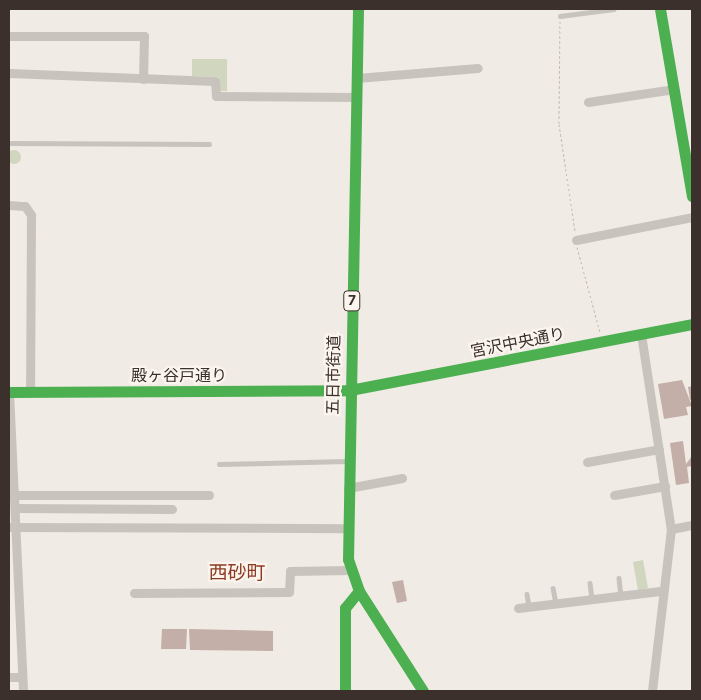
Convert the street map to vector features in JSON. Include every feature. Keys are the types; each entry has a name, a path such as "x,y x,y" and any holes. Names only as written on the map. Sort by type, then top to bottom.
{"street":[{"name":"五日市街道","path":"358,9 347,528 350,570 359,590 423,691"},
{"path":"660,9 692,196"},
{"path":"9,36 144,36 143,79"},
{"path":"356,78 478,68"},
{"path":"9,73 215,81 216,96 356,97"},
{"path":"588,102 624,100 674,89"},
{"path":"9,205 25,206 31,215 30,392"},
{"path":"576,240 692,217"},
{"name":"宮沢中央通り","path":"350,390 603,343 692,324"},
{"path":"641,334 671,529 660,592 652,691"},
{"name":"殿ヶ谷戸通り","path":"9,392 350,390"},
{"path":"9,392 15,508 12,528 23,691"},
{"path":"587,462 659,449"},
{"path":"348,488 402,478"},
{"path":"614,495 627,490 665,486"},
{"path":"14,495 209,495"},
{"path":"145,495 145,508"},
{"path":"15,508 172,509"},
{"path":"671,529 692,525"},
{"path":"12,528 347,528"},
{"path":"134,593 289,592 290,571 350,570"},
{"path":"346,691 346,608 359,590"},
{"path":"518,608 660,592"},
{"path":"9,677 22,677"}],"lane":[{"path":"560,16 614,9"},
{"path":"9,143 209,144"},
{"path":"219,464 349,461"},
{"path":"619,578 621,596"},
{"path":"590,583 592,600"},
{"path":"553,588 556,604"},
{"path":"527,594 529,607"}],"path":[{"path":"560,16 559,124 576,240 603,343"}],"green space":[{"path":"192,59 227,59 227,91 219,91 219,77 192,76"},
{"path":"14,150 19,152 21,157 19,162 14,164 9,162 7,157 9,152"},
{"path":"643,560 648,588 638,590 633,562"}],"building":[{"path":"682,380 692,406 686,407 688,415 664,419 658,384"},
{"path":"692,386 692,399 690,400 688,387"},
{"path":"683,441 686,464 692,456 692,466 687,467 689,483 676,485 670,443"},
{"path":"403,580 407,601 397,603 392,582"},
{"path":"162,629 187,629 186,649 161,649"},
{"path":"189,629 273,631 273,651 190,650"}],"traffic: fast":[{"path":"358,9 348,559 359,591 423,691"},
{"path":"660,9 692,196"},
{"path":"9,392 350,390 692,324"},
{"path":"345,691 345,608 359,591"}],"district":[{"name":"西砂町","path":"237,574"}]}
